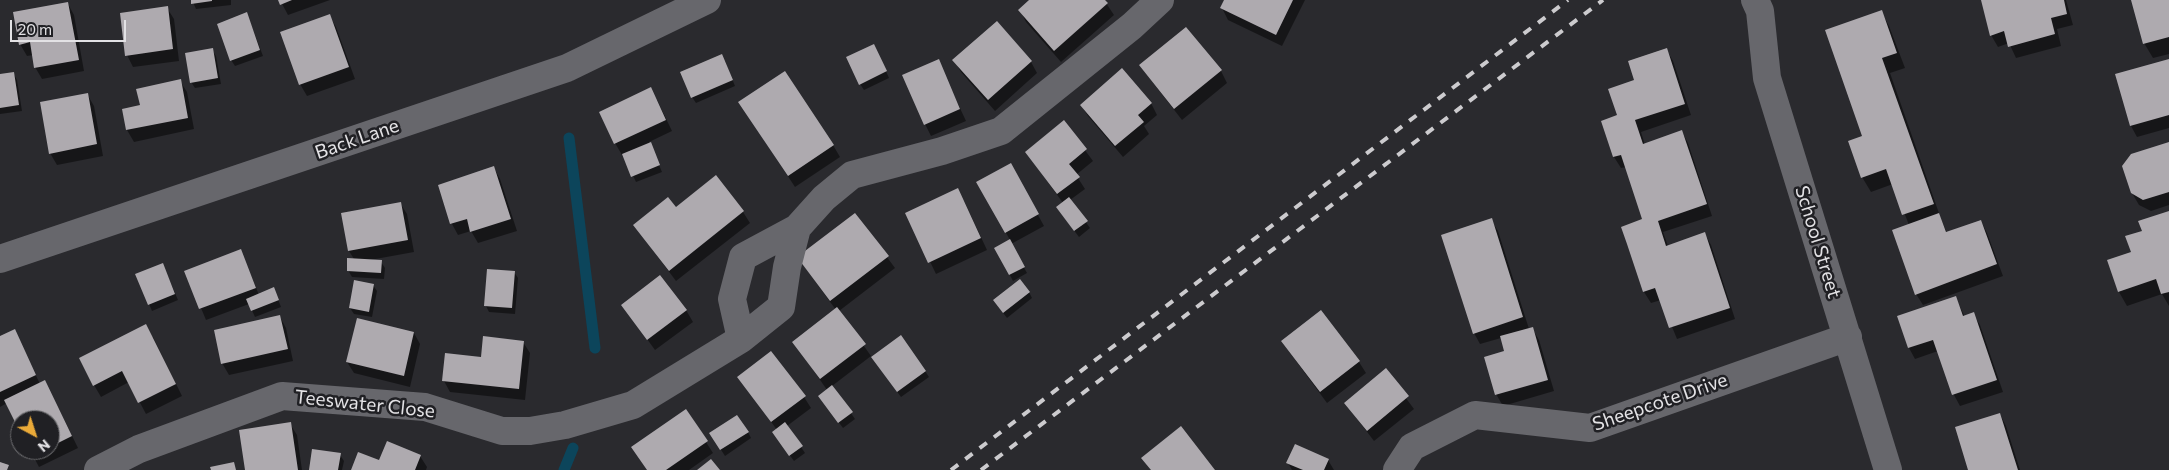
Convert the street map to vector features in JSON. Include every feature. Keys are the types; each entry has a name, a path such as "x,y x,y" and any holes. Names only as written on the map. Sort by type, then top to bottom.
{"street":[{"name":"Back Lane","path":"0,259 567,68 707,0"},
{"path":"741,339 732,299 743,257 797,228 824,198 852,175 942,151 1002,130 1132,26 1160,0"},
{"name":"School Street","path":"1763,4 1767,78 1888,470"},
{"name":"Teeswater Close","path":"98,470 139,449 282,396 425,407 502,431 530,431 565,425 633,405 741,339 781,307 787,267 797,228"},
{"name":"Sheepcote Drive","path":"1397,470 1412,447 1475,415 1590,428 1848,337"}],"building":[{"path":"191,0 212,0 212,1 191,4"},
{"path":"278,0 292,0 280,5"},
{"path":"1029,0 1105,0 1108,3 1054,51 1018,10"},
{"path":"1224,0 1293,0 1276,35 1220,8"},
{"path":"1981,0 2064,0 2067,14 2051,18 2055,34 2008,47 2004,31 1990,36"},
{"path":"2131,0 2169,0 2169,37 2143,44"},
{"path":"68,2 79,60 34,68 30,42 19,45 13,12"},
{"path":"168,6 173,49 125,56 120,13"},
{"path":"1882,10 1897,53 1882,58 1934,204 1902,215 1886,169 1861,178 1848,141 1862,136 1825,30"},
{"path":"247,12 260,50 230,61 217,24"},
{"path":"330,14 349,67 299,85 280,32"},
{"path":"997,21 1032,61 988,100 952,60"},
{"path":"1186,27 1222,70 1174,109 1139,65"},
{"path":"874,44 887,71 859,85 846,57"},
{"path":"213,48 218,78 190,83 185,53"},
{"path":"1667,48 1685,104 1635,120 1643,144 1682,130 1707,204 1658,221 1666,246 1705,232 1730,308 1669,328 1655,288 1643,292 1621,227 1642,219 1621,155 1613,157 1601,121 1617,115 1608,89 1634,80 1628,61"},
{"path":"722,54 733,80 691,98 680,72"},
{"path":"939,59 960,109 924,125 902,75"},
{"path":"2169,59 2169,115 2130,126 2115,74"},
{"path":"1122,68 1152,103 1138,115 1144,122 1115,146 1080,105"},
{"path":"785,71 834,145 788,176 738,102"},
{"path":"14,72 19,105 0,108 0,74"},
{"path":"181,79 188,118 126,130 122,109 140,105 136,89"},
{"path":"651,87 666,120 614,144 599,112"},
{"path":"88,93 97,144 49,154 40,102"},
{"path":"1064,120 1087,149 1069,164 1080,177 1057,194 1025,152"},
{"path":"651,142 660,165 631,177 622,154"},
{"path":"2169,142 2169,192 2143,200 2131,193 2122,166 2131,154"},
{"path":"1011,163 1039,214 1005,233 976,182"},
{"path":"494,166 511,219 470,232 467,219 450,224 438,185"},
{"path":"716,175 744,211 669,271 633,225 668,197 676,207"},
{"path":"958,188 981,238 928,263 905,213"},
{"path":"1069,197 1088,221 1074,231 1056,207"},
{"path":"401,202 408,240 348,251 341,213"},
{"path":"2169,211 2169,292 2161,294 2156,279 2118,292 2107,260 2131,252 2125,236 2142,231 2138,221"},
{"path":"855,213 889,256 830,301 797,257"},
{"path":"1939,213 1946,232 1981,220 1997,264 1915,295 1892,230"},
{"path":"1492,218 1523,317 1473,334 1441,235"},
{"path":"1010,239 1025,267 1009,275 994,248"},
{"path":"241,249 256,288 199,309 184,271"},
{"path":"347,258 382,260 381,273 347,271"},
{"path":"163,263 175,294 148,305 135,274"},
{"path":"487,269 515,271 512,308 484,306"},
{"path":"660,275 687,310 647,340 621,305"},
{"path":"1020,279 1030,292 1003,313 993,300"},
{"path":"354,280 374,284 369,312 349,308"},
{"path":"274,287 279,300 251,311 246,299"},
{"path":"1956,296 1963,316 1974,312 1997,380 1952,395 1933,340 1908,348 1897,316"},
{"path":"837,307 866,344 820,379 792,342"},
{"path":"1321,310 1360,361 1320,392 1281,341"},
{"path":"280,315 288,349 221,364 214,330"},
{"path":"357,318 414,332 404,376 346,362"},
{"path":"146,324 176,384 138,403 122,371 93,386 79,358"},
{"path":"1533,327 1548,380 1495,395 1484,357 1504,351 1500,336"},
{"path":"15,329 36,375 0,392 0,336"},
{"path":"901,335 926,371 897,392 871,357"},
{"path":"483,336 524,341 519,389 442,381 445,353 481,357"},
{"path":"771,351 806,396 771,422 737,377"},
{"path":"1386,368 1409,396 1367,431 1344,403"},
{"path":"45,380 59,410 10,410 10,412 4,400"},
{"path":"832,385 853,412 838,423 818,396"},
{"path":"686,409 708,441 666,470 647,470 631,447"},
{"path":"60,411 72,436 60,442"},
{"path":"2000,413 2018,470 1968,470 1955,427"},
{"path":"737,415 749,432 720,450 709,433"},
{"path":"291,422 298,470 245,470 239,430"},
{"path":"785,422 803,446 789,456 772,432"},
{"path":"1181,426 1215,470 1151,470 1141,458"},
{"path":"387,441 421,455 415,470 351,470 358,452 379,460"},
{"path":"1295,444 1329,459 1324,470 1303,470 1286,463"},
{"path":"312,449 341,453 338,470 309,470"},
{"path":"711,459 720,470 697,470"},
{"path":"0,462 9,465 7,470 0,470"},
{"path":"234,462 236,470 211,470 210,467"}],"waterway":[{"path":"569,138 595,348"},
{"path":"564,470 573,448"}],"railway":[{"path":"951,470 1568,0"},
{"path":"981,470 1603,0"}]}
